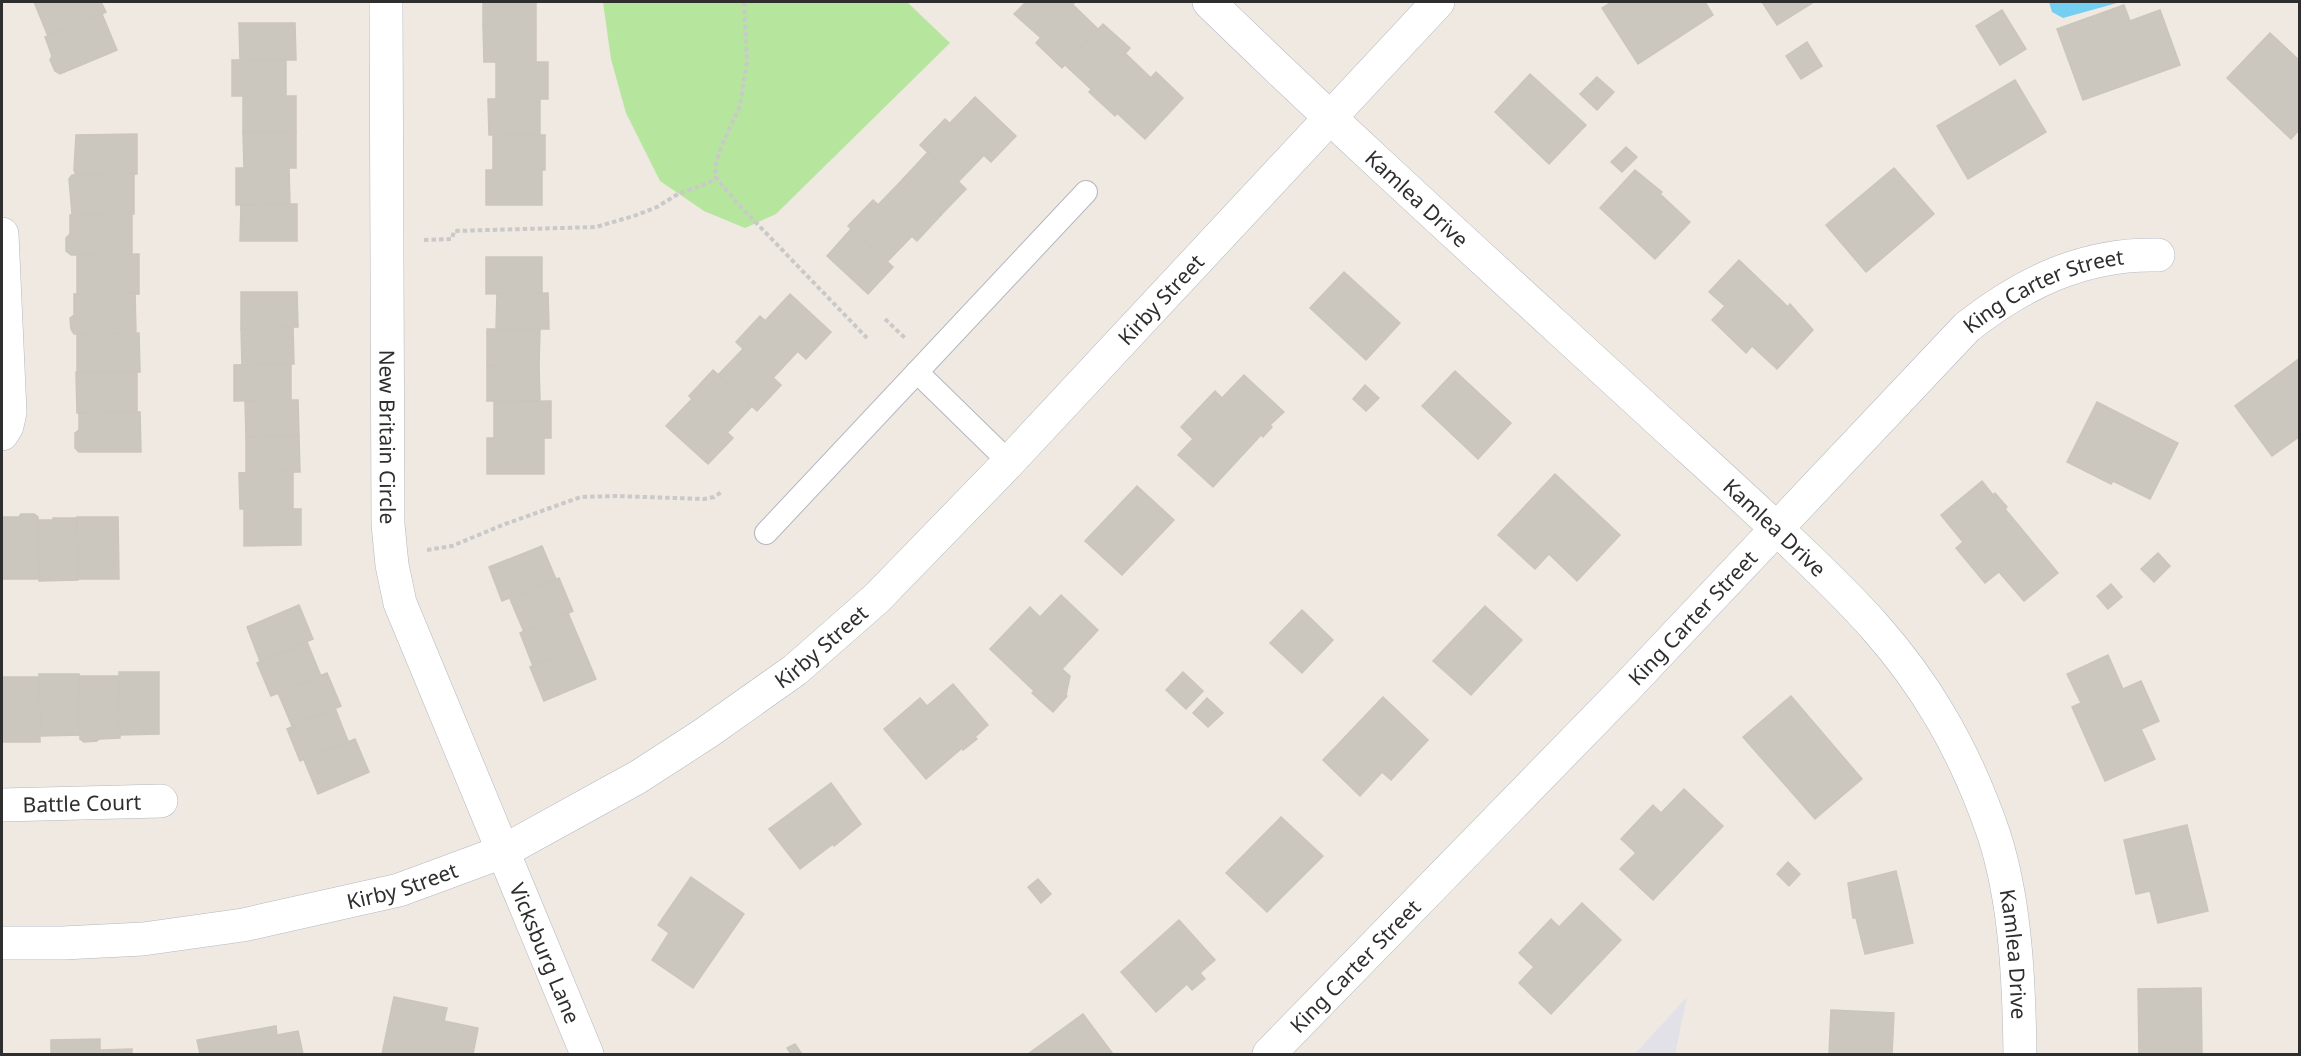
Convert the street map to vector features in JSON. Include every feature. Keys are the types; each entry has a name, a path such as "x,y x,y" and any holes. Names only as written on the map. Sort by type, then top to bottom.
{"street":[{"name":"New Britain Circle","path":"386,2 388,512 392,565 400,603 502,852"},
{"path":"1209,2 1330,119"},
{"name":"Kirby Street","path":"2,944 143,939 243,925 399,890 502,852 638,777 706,733 795,670 877,598 1009,462 1438,2"},
{"name":"Kamlea Drive","path":"1330,119 1777,529 1858,606 1897,652 1939,714 1967,768 1994,837 2009,903 2019,986 2020,1054"},
{"path":"2,234 10,412 7,426 2,434"},
{"name":"King Carter Street","path":"1269,1054 1618,697 1967,327 1998,303 2041,278 2088,262 2158,255"},
{"name":"Battle Court","path":"2,805 161,801"},
{"name":"Vicksburg Lane","path":"502,852 587,1054"}],"lane":[{"path":"766,533 1086,192"},
{"path":"917,372 1009,462"}],"path":[{"path":"744,2 747,62 740,106 721,147 716,178 739,205 867,338"},
{"path":"454,231 596,227 657,207 678,194 716,178"},
{"path":"452,546 580,497 704,499 714,497 723,491"}],"shaded area":[{"path":"1687,997 1675,1054 1635,1054"}],"green space":[{"path":"603,2 907,2 950,43 776,214 745,228 704,211 660,181 626,113 611,59"}],"water":[{"path":"2049,2 2117,3 2063,18 2052,12"}],"building":[{"path":"34,2 101,2 106,12 48,36"},
{"path":"483,2 536,2 536,26 483,26"},
{"path":"1026,2 1075,2 1041,38 1014,14"},
{"path":"1612,2 1705,2 1713,15 1638,64 1602,8"},
{"path":"1762,2 1814,2 1777,25"},
{"path":"1072,4 1098,29 1062,68 1036,43"},
{"path":"2124,5 2130,21 2160,10 2180,65 2083,100 2057,29"},
{"path":"2002,10 2026,49 2000,65 1976,26"},
{"path":"102,14 117,50 60,74 55,71 45,37"},
{"path":"239,23 295,23 296,60 240,60"},
{"path":"1103,24 1130,48 1092,90 1065,65"},
{"path":"483,26 536,26 536,62 484,62"},
{"path":"2270,33 2300,61 2300,129 2291,139 2227,78"},
{"path":"1807,42 1822,66 1801,79 1786,56"},
{"path":"1126,54 1151,78 1115,116 1089,92"},
{"path":"232,60 286,60 286,96 232,96"},
{"path":"496,62 548,62 548,99 496,99"},
{"path":"1156,72 1183,98 1145,139 1118,114"},
{"path":"1530,74 1586,125 1549,164 1495,112"},
{"path":"1597,77 1614,92 1597,110 1580,94"},
{"path":"2015,80 2046,132 1968,179 1937,126"},
{"path":"243,96 296,96 296,132 243,132"},
{"path":"975,97 1016,136 991,162 950,123"},
{"path":"488,99 540,99 540,135 489,135"},
{"path":"945,119 984,155 958,182 920,145"},
{"path":"243,132 296,132 296,168 244,168"},
{"path":"137,134 137,174 76,175 74,170 76,135"},
{"path":"545,135 545,170 493,170 493,136"},
{"path":"1626,147 1637,157 1622,172 1611,162"},
{"path":"928,152 966,189 941,215 903,179"},
{"path":"236,168 289,168 290,204 236,205"},
{"path":"1894,168 1934,214 1866,272 1826,225"},
{"path":"486,170 542,170 542,205 486,205"},
{"path":"1635,170 1662,192 1660,194 1690,222 1655,259 1600,208"},
{"path":"134,174 134,214 72,214 69,179 72,175"},
{"path":"903,179 941,215 917,241 878,205"},
{"path":"873,200 912,236 887,262 848,226"},
{"path":"297,204 297,241 240,241 241,205"},
{"path":"132,214 132,255 71,255 66,251 66,238 70,234 70,215"},
{"path":"851,229 893,267 868,294 827,256"},
{"path":"139,254 139,294 77,294 77,255"},
{"path":"486,257 542,257 542,293 486,294"},
{"path":"1739,260 1788,307 1790,304 1813,330 1777,369 1752,346 1746,353 1712,320 1725,306 1709,292"},
{"path":"1344,272 1400,323 1366,360 1310,308"},
{"path":"241,292 297,292 298,327 241,328"},
{"path":"135,293 136,333 74,334 70,318 74,315 74,294"},
{"path":"548,293 549,329 496,329 497,294"},
{"path":"790,294 831,332 806,359 765,321"},
{"path":"760,316 798,351 773,378 736,342"},
{"path":"293,327 294,364 242,365 241,328"},
{"path":"487,329 540,329 539,365 487,366"},
{"path":"139,333 140,372 77,372 77,334"},
{"path":"743,349 781,385 757,411 718,375"},
{"path":"2300,358 2300,436 2272,456 2235,406"},
{"path":"291,364 291,400 234,401 234,365"},
{"path":"539,365 540,401 487,401 487,366"},
{"path":"713,370 752,406 727,433 689,396"},
{"path":"1455,371 1511,423 1478,459 1422,406"},
{"path":"76,372 137,372 137,412 77,413"},
{"path":"1244,375 1284,412 1270,425 1272,427 1263,437 1261,435 1213,487 1178,455 1193,439 1181,427 1215,391 1222,398"},
{"path":"1365,385 1379,398 1366,411 1353,399"},
{"path":"692,399 733,438 708,464 666,426"},
{"path":"298,400 299,436 246,437 245,401"},
{"path":"551,401 551,438 494,438 494,402"},
{"path":"2097,402 2178,443 2150,499 2113,481 2111,484 2067,462"},
{"path":"140,412 141,452 79,452 75,448 75,433 79,430 79,413"},
{"path":"299,436 300,472 246,473 246,437"},
{"path":"487,438 544,438 544,474 487,474"},
{"path":"293,471 293,509 240,509 239,473"},
{"path":"1555,474 1620,535 1577,581 1549,554 1535,569 1498,535"},
{"path":"1982,481 2007,507 2005,509 2058,573 2024,601 1999,572 1985,583 1956,548 1963,542 1941,515"},
{"path":"1137,486 1174,520 1122,575 1085,541"},
{"path":"244,509 301,509 301,545 244,546"},
{"path":"21,514 34,514 38,517 39,579 2,579 2,517 19,517"},
{"path":"77,517 118,517 119,579 78,579"},
{"path":"53,518 77,518 78,580 39,581 38,520 53,520"},
{"path":"542,546 556,579 502,601 489,567"},
{"path":"2158,553 2170,566 2154,582 2141,569"},
{"path":"559,578 573,611 524,632 510,599"},
{"path":"2111,584 2122,597 2108,609 2097,596"},
{"path":"1061,595 1098,630 1062,669 1070,676 1067,696 1053,712 990,649 1030,607 1040,617"},
{"path":"299,605 313,639 260,661 247,627"},
{"path":"1485,606 1522,640 1471,695 1433,661"},
{"path":"1302,610 1333,640 1302,673 1270,643"},
{"path":"568,613 582,646 533,666 520,633"},
{"path":"307,642 321,676 271,696 257,663"},
{"path":"582,646 596,679 544,701 530,667"},
{"path":"2108,655 2123,689 2141,681 2159,721 2141,729 2155,759 2105,781 2072,707 2081,703 2067,674"},
{"path":"119,672 159,672 159,734 120,735"},
{"path":"1183,672 1203,691 1186,709 1166,690"},
{"path":"327,673 341,706 292,726 278,693"},
{"path":"39,674 79,674 80,735 41,736"},
{"path":"79,676 119,676 120,738 84,742 80,739"},
{"path":"2,677 39,677 40,742 2,742"},
{"path":"953,684 988,725 975,737 977,739 963,750 962,748 926,779 884,729 920,698 927,706"},
{"path":"1791,696 1862,779 1815,819 1743,737"},
{"path":"1383,697 1428,740 1391,780 1382,772 1360,796 1323,760"},
{"path":"1207,698 1223,713 1208,727 1193,713"},
{"path":"335,708 348,741 300,761 287,729"},
{"path":"355,739 369,772 318,794 304,760"},
{"path":"831,783 861,824 800,869 769,829"},
{"path":"1684,789 1723,826 1653,900 1620,869 1636,853 1621,839 1653,805 1661,813"},
{"path":"1281,817 1323,856 1267,912 1226,873"},
{"path":"2187,825 2208,911 2158,923 2150,891 2136,894 2124,840"},
{"path":"1788,862 1800,874 1789,886 1777,874"},
{"path":"1896,871 1913,943 1865,954 1856,918 1853,918 1848,883"},
{"path":"691,877 744,914 693,988 652,960 669,933 658,925"},
{"path":"1038,879 1051,894 1041,903 1028,887"},
{"path":"1582,903 1621,940 1551,1014 1519,983 1534,967 1519,953 1551,919 1559,927"},
{"path":"1179,920 1215,960 1200,973 1205,979 1192,990 1187,984 1156,1012 1121,972"},
{"path":"2201,988 2202,1054 2139,1054 2138,989"},
{"path":"394,997 447,1008 444,1021 478,1028 473,1054 382,1054"},
{"path":"1831,1010 1894,1013 1892,1054 1829,1054"},
{"path":"1083,1014 1113,1054 1028,1054"},
{"path":"276,1026 277,1035 298,1031 303,1054 200,1054 197,1040"},
{"path":"100,1039 100,1050 132,1049 132,1054 51,1054 51,1040"},
{"path":"795,1044 802,1054 791,1054 787,1048"}]}
